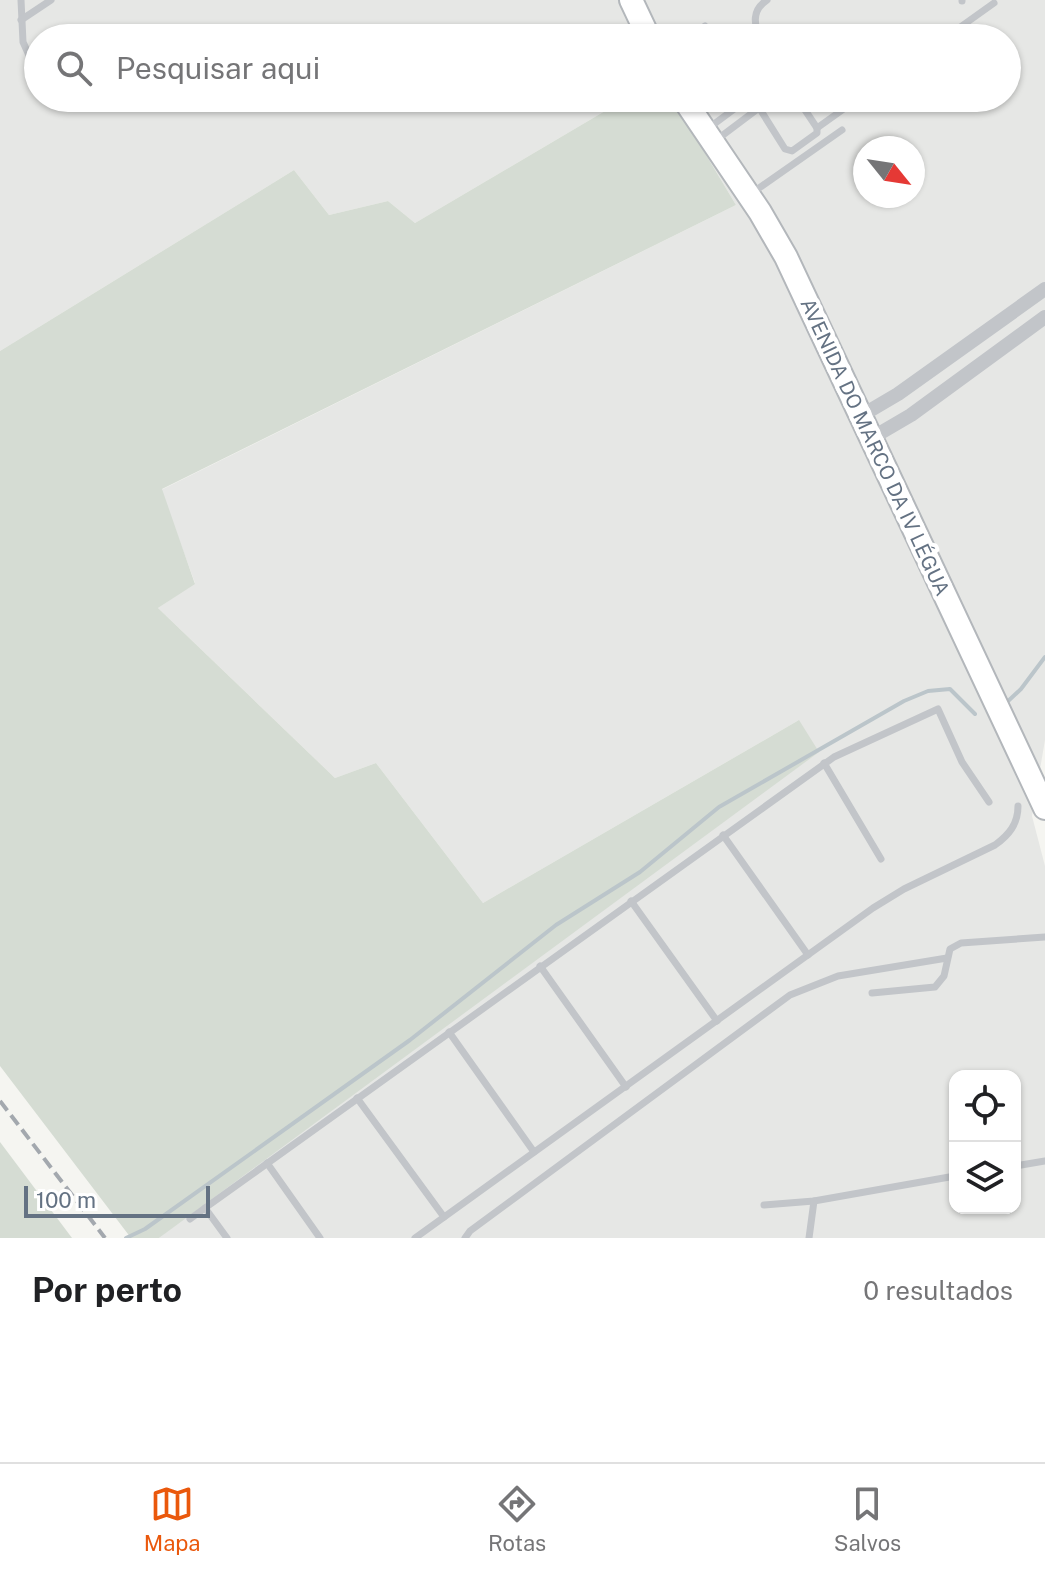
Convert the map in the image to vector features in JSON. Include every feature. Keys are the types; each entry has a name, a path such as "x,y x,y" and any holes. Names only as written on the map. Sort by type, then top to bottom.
{"main road":[{"path":"631,0 642,24"},
{"name":"AVENIDA DO MARCO DA IV LÉGUA","path":"693,112 786,257 1045,808"}],"street":[{"path":"859,417 898,394 1045,289"},
{"path":"870,439 911,415 1045,317"}],"lane":[{"path":"21,0 24,44"},
{"path":"21,20 51,0"},
{"path":"755,24 756,12 767,0"},
{"path":"965,24 994,3"},
{"path":"709,136 736,112"},
{"path":"709,136 750,112"},
{"path":"762,112 788,151 815,137 817,128 839,112"},
{"path":"806,112 817,128"},
{"path":"749,196 842,130"},
{"path":"190,1219 824,763 938,709 962,762 989,802"},
{"path":"824,763 881,859"},
{"path":"415,1238 890,897 995,845 1015,825 1018,806"},
{"path":"723,835 808,955"},
{"path":"631,901 717,1021"},
{"path":"872,993 935,987 944,976 950,949 961,943 1045,937"},
{"path":"465,1238 470,1231 568,1157 790,995 838,976 947,958"},
{"path":"540,966 626,1087"},
{"path":"449,1032 534,1152"},
{"path":"357,1098 444,1217"},
{"path":"1021,1165 1045,1161"},
{"path":"267,1163 320,1238"},
{"path":"764,1205 814,1201 949,1177"},
{"path":"809,1238 814,1201"},
{"path":"205,1208 227,1238"}],"shaded area":[{"path":"0,0 1045,0 1045,740 1032,816 1045,866 1045,1238 159,1238 799,720 483,903 376,763 335,778 158,608 195,583 161,490 736,205 680,112 1021,112 1021,24 24,24 24,112 603,112 415,223 388,201 329,215 294,170 0,351"},
{"path":"603,112 680,112 736,205 162,489 195,584 158,608 335,778 376,763 483,903 799,720 819,752 159,1238 131,1238 0,1066 0,351 294,170 329,215 388,201 415,223"},
{"path":"0,1142 72,1238 0,1238"}],"waterway":[{"path":"1006,703 1045,657"},
{"path":"126,1238 145,1229 410,1040 556,925 640,872 719,807 904,701 928,691 950,689 975,714"}],"railway":[{"path":"0,1101 105,1238"}]}
